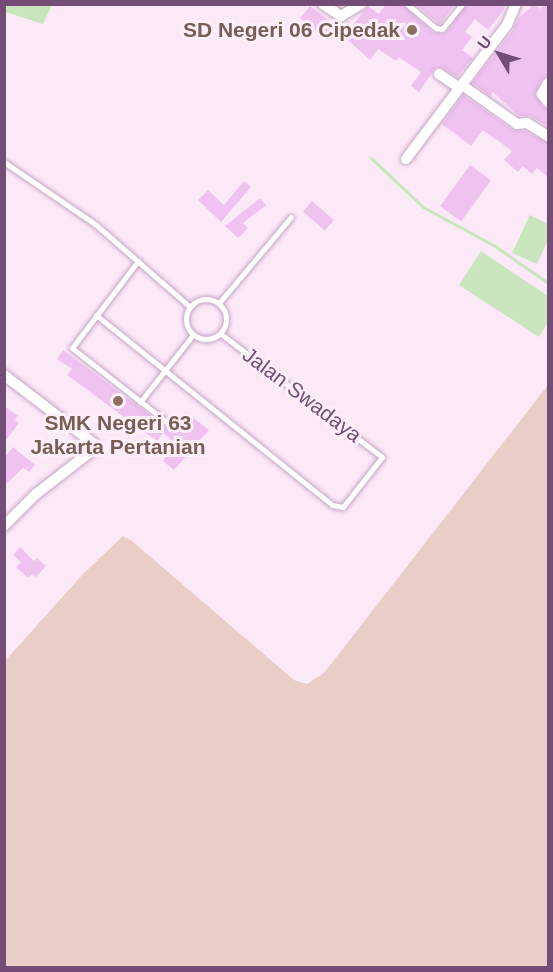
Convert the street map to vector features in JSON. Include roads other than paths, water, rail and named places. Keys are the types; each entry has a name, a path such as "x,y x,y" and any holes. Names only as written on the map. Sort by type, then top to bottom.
{"street":[{"path":"323,4 341,16 361,4"},
{"path":"406,159 507,25 516,4"},
{"path":"439,74 517,124 527,123 549,136"},
{"path":"549,83 542,94 549,102"},
{"path":"4,375 93,443 89,453 36,494 4,526"}],"lane":[{"path":"407,4 436,28 442,29 462,4"},
{"path":"4,162 95,224 190,307"},
{"path":"219,303 291,217"},
{"path":"138,261 72,348 172,426"},
{"path":"203,299 219,303 227,318 221,334 207,340 193,335 186,322 190,307 203,299"},
{"path":"96,315 165,369"},
{"name":"Jalan Swadaya","path":"165,369 338,508 348,503 382,457 221,334"},
{"path":"140,402 193,335"}],"waterway":[{"path":"371,158 423,207 495,246 548,283"}],"place":[{"name":"SD Negeri 06 Cipedak","path":"412,30"},
{"name":"SMK Negeri 63 Jakarta Pertanian","path":"118,401"}]}
